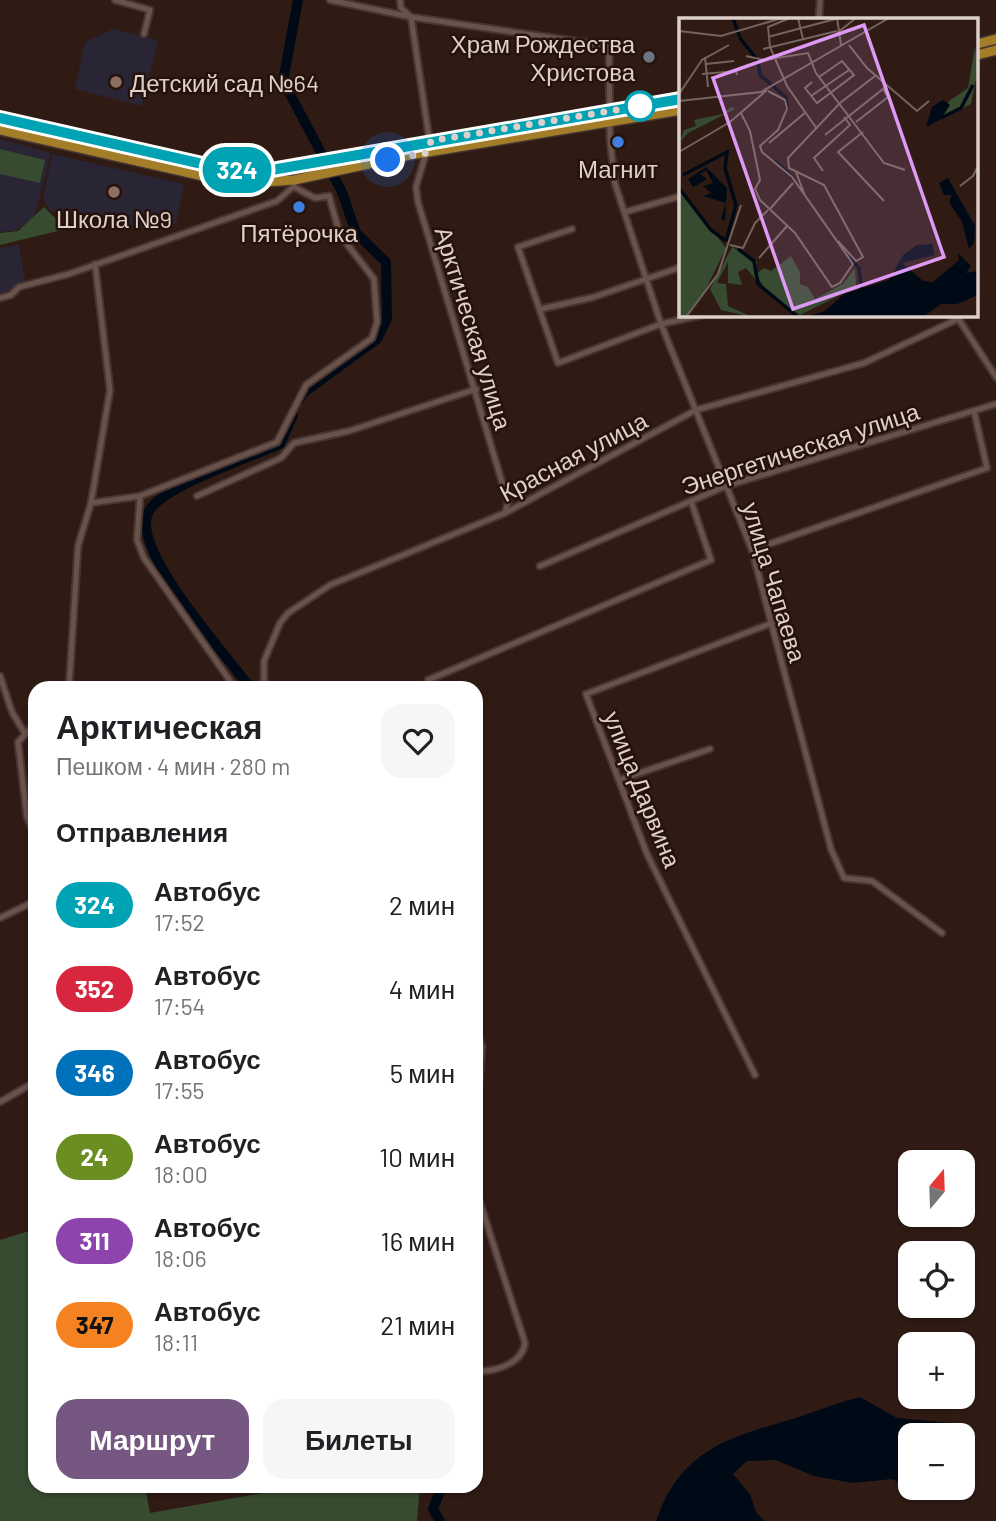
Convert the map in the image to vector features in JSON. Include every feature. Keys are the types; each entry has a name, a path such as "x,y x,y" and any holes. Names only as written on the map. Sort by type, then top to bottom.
{"main road":[{"path":"978,44 996,39"},
{"path":"978,55 996,50"},
{"path":"0,130 235,183 297,182 410,155 679,99"},
{"path":"0,118 220,168 260,172 300,167 436,140 609,116 679,110"},
{"path":"436,140 443,150"},
{"path":"407,145 414,147 410,155"}],"street":[{"path":"115,0 150,10 144,34"},
{"path":"330,0 411,17"},
{"path":"400,0 401,8 411,17 436,140"},
{"path":"818,18 820,0"},
{"name":"улица Чапаева","path":"411,17 609,46 609,116 615,184 661,324 752,550 831,849 844,878 872,881 942,933"},
{"name":"Арктическая улица","path":"436,140 426,153 416,187 418,202 476,388 508,502 505,513"},
{"path":"0,298 11,295 19,287 69,274 277,201 297,182 315,198 329,195 340,235 374,279 377,322 372,338 306,385 276,442 140,496 91,503"},
{"path":"625,212 679,198"},
{"path":"572,229 518,247 558,363 661,324 693,317"},
{"path":"69,681 78,546 91,503 110,390 95,264"},
{"path":"541,309 594,297 644,277 679,268"},
{"path":"957,317 996,377"},
{"name":"Красная улица","path":"264,681 264,661 274,634 288,613 330,584 505,513 696,410 864,363 957,317"},
{"path":"197,496 281,458 294,443 349,431 476,388"},
{"name":"Энергетическая улица","path":"540,566 726,486 996,404"},
{"path":"752,550 987,468 974,411"},
{"path":"140,496 137,540 144,558 230,681"},
{"path":"428,681 711,560 691,501"},
{"name":"улица Дарвина","path":"755,1074 647,854 586,694 772,623"},
{"path":"0,676 12,712 24,732"},
{"path":"28,729 18,742 28,819"},
{"path":"619,780 709,749"},
{"path":"0,918 28,904"},
{"path":"0,1102 28,1086"},
{"path":"483,1212 525,1343 519,1357 493,1369 483,1370"}],"shaded area":[{"path":"113,29 158,40 142,106 75,89 85,42"},
{"path":"0,139 51,153 34,218 16,230 0,232"},
{"name":"Школа №9","path":"52,154 184,184 176,223 153,231 91,215 86,220 50,211 43,199"},
{"path":"19,245 25,282 0,295 0,248"},
{"path":"860,1397 897,1418 949,1423 898,1423 898,1482 892,1479 853,1483 814,1476 776,1460 747,1461 733,1474 750,1494 756,1512 764,1521 656,1521 677,1479 707,1452 744,1434"}],"green space":[{"path":"0,149 45,160 40,183 0,174"},
{"path":"44,207 66,229 0,245 0,233 18,231"},
{"path":"28,1231 28,1493 146,1493 150,1513 263,1493 419,1493 417,1521 0,1521 0,1240"}],"waterway":[{"path":"298,0 283,81 342,192 356,233 386,262 387,319 377,339 303,393 299,400"},
{"path":"244,681 182,600 164,572 151,547 146,525 151,508 176,489 280,444 293,415"},
{"path":"439,1493 433,1509 440,1521"}],"bus line":[{"name":"324","path":"0,118 220,168 260,172 679,99"}],"place":[{"name":"Храм Рождества Христова","path":"649,57"},
{"name":"Детский сад №64","path":"116,82"},
{"name":"Магнит","path":"618,142"},
{"name":"Школа №9","path":"114,192"},
{"name":"Пятёрочка","path":"299,207"}],"route":[{"path":"388,160 426,153 431,141 640,106"}]}
